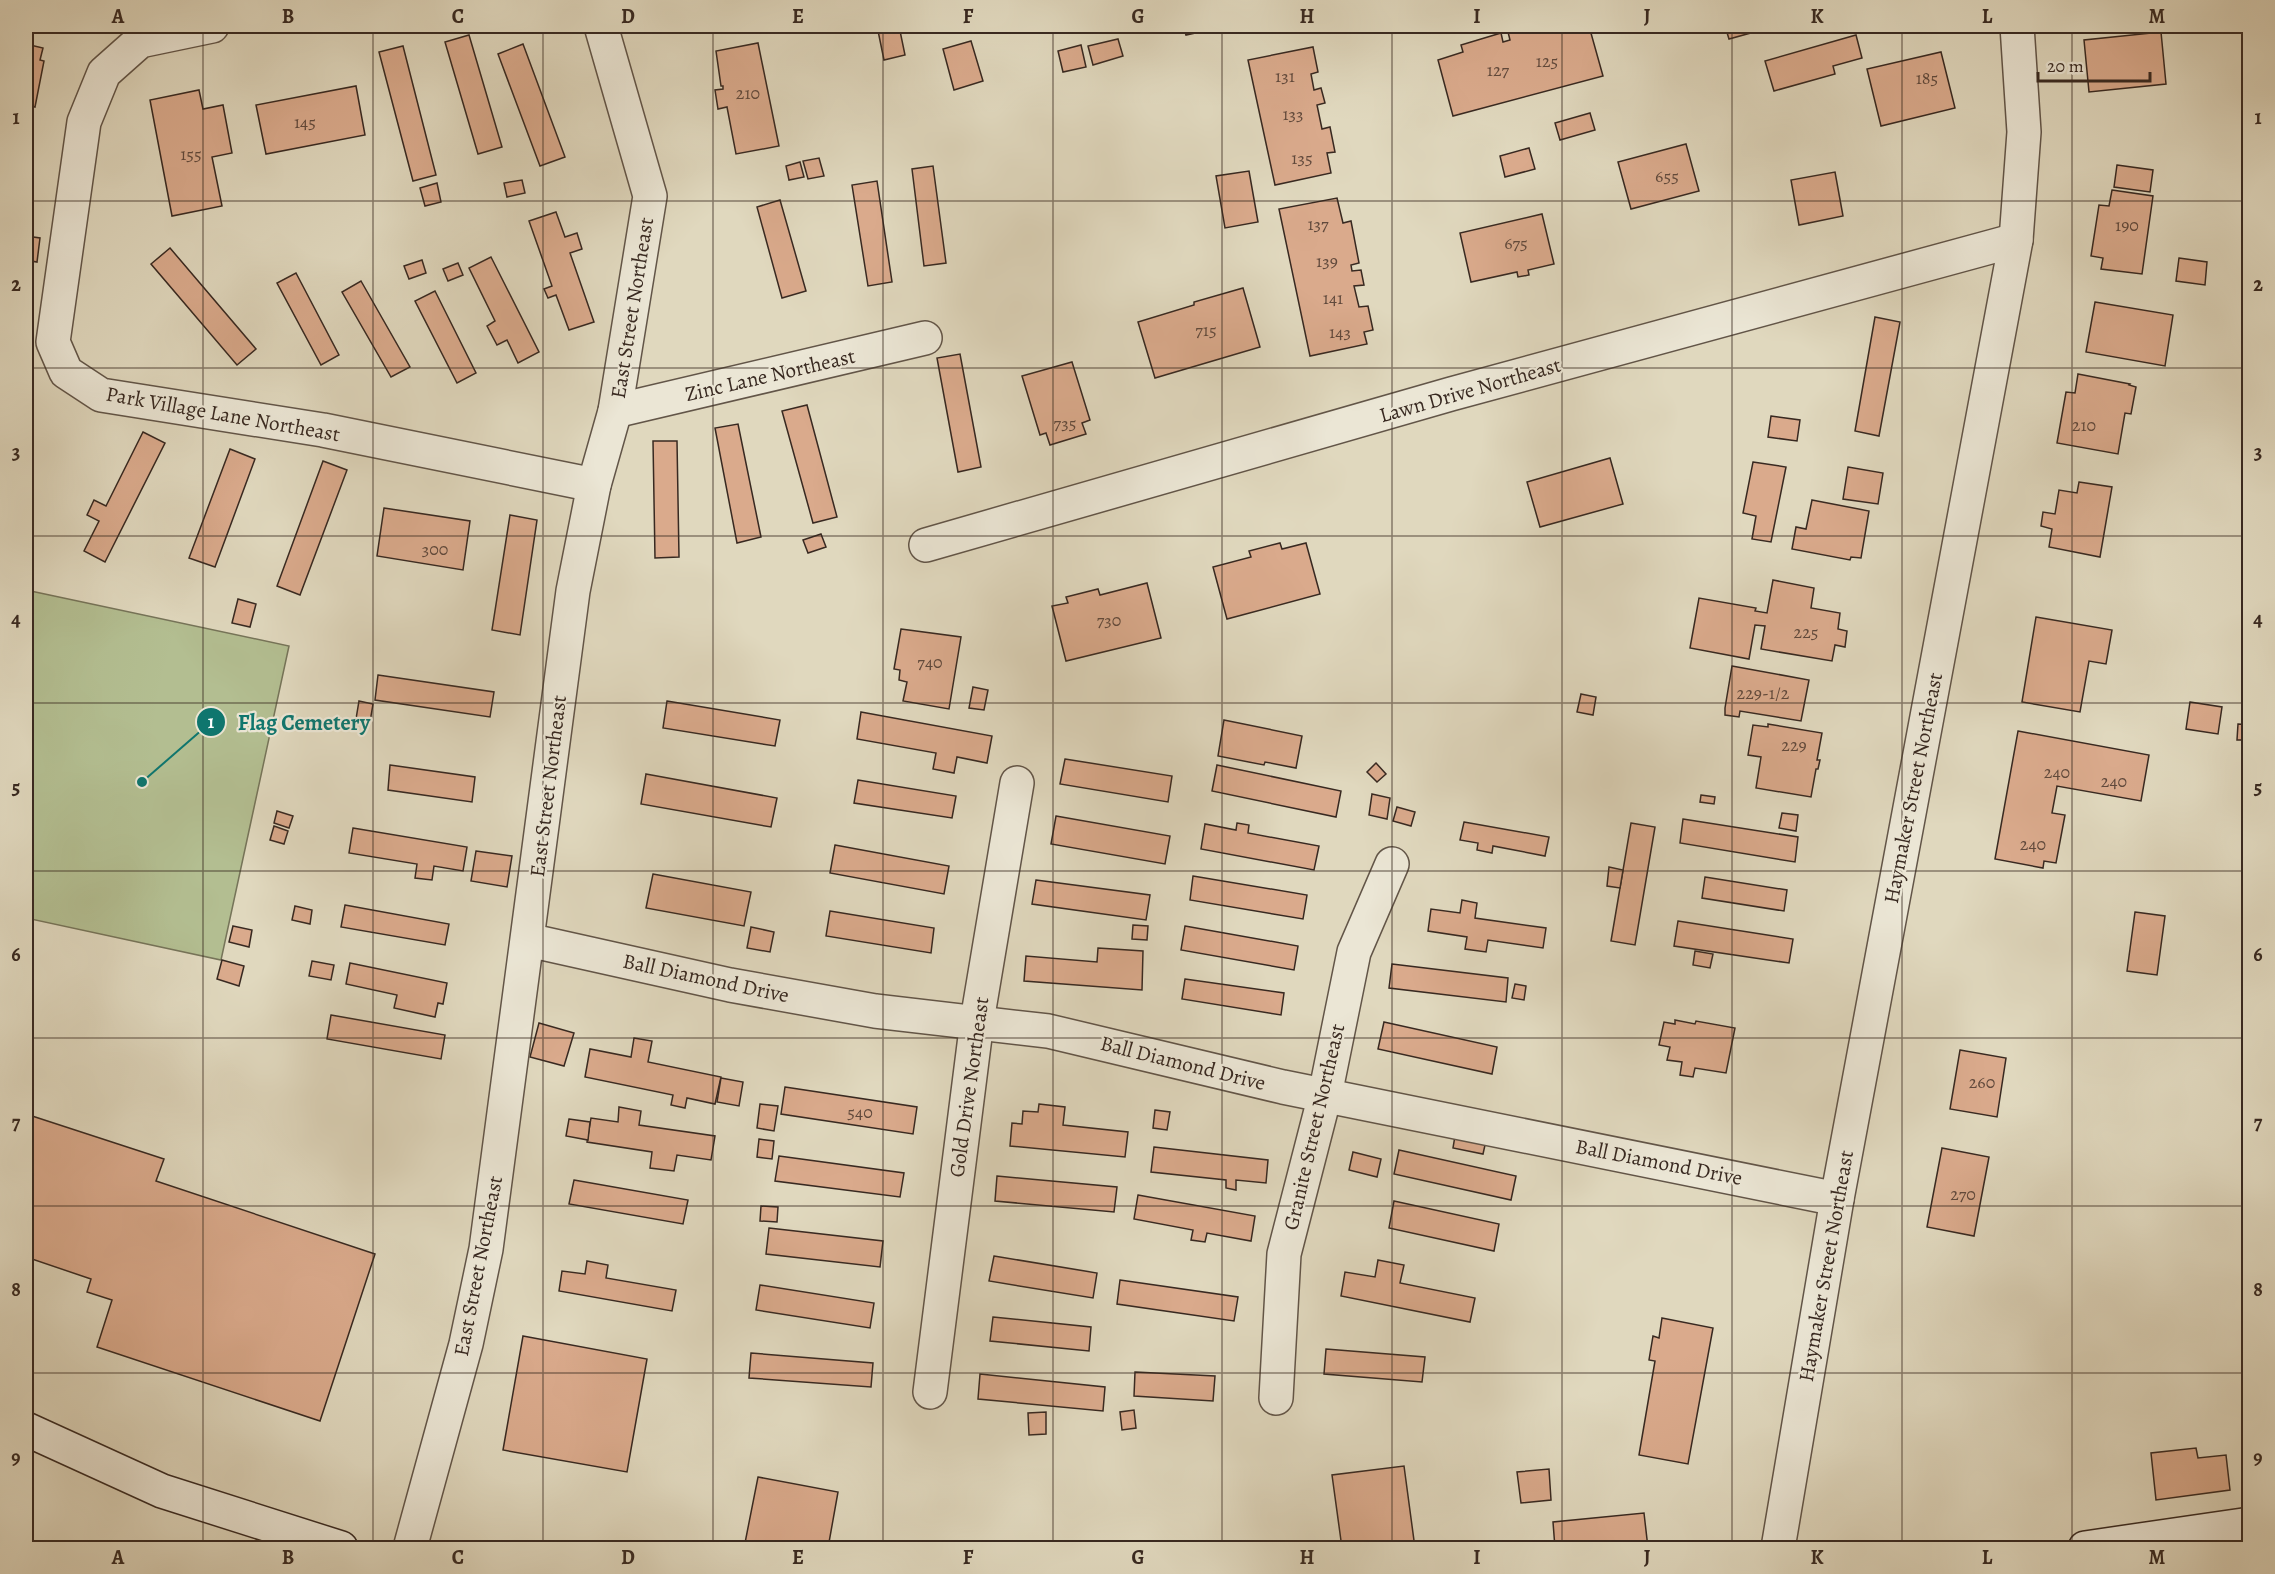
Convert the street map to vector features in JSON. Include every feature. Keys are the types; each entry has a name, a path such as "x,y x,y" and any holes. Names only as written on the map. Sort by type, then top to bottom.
{"street":[{"name":"Park Village Lane Northeast","path":"212,26 140,41 104,73 84,122 53,342 66,372 101,395 323,430 594,485"},
{"name":"East Street Northeast","path":"410,1548 466,1344 486,1249 573,591 594,485 615,411 650,196 601,26"},
{"name":"Haymaker Street Northeast","path":"1778,1548 1837,1198 2016,240 2024,132 2017,26"},
{"name":"Lawn Drive Northeast","path":"926,545 1451,394 2016,240"},
{"name":"Zinc Lane Northeast","path":"615,411 925,338"},
{"name":"Gold Drive Northeast","path":"930,1392 976,1021 1017,783"},
{"name":"Granite Street Northeast","path":"1276,1398 1284,1254 1325,1095 1354,952 1392,864"},
{"name":"Ball Diamond Drive","path":"528,940 729,985 875,1011 1048,1031 1283,1087 1837,1198"},
{"path":"26,1429 162,1491 341,1548"},
{"path":"2085,1548 2250,1524"}],"green space":[{"path":"26,590 289,646 221,960 26,918"}],"building":[{"path":"877,26 899,26 905,55 884,60"},
{"path":"1183,26 1221,26 1222,27 1186,35"},
{"path":"1536,26 1538,33 1566,26 1589,26 1603,76 1453,116 1438,60 1463,52 1461,45 1501,33 1503,42 1510,40 1508,32"},
{"path":"1725,26 1776,26 1729,39"},
{"path":"2161,32 2166,84 2089,92 2084,40"},
{"path":"469,35 502,147 478,154 445,42"},
{"path":"1856,35 1862,58 1833,66 1835,74 1774,91 1765,61"},
{"path":"1118,39 1123,56 1093,65 1088,46"},
{"path":"971,41 983,81 954,90 943,49"},
{"path":"758,43 779,146 736,154 727,107 718,109 715,90 723,89 723,86 721,86 716,51"},
{"path":"26,44 43,48 40,60 44,61 35,107 26,105"},
{"path":"523,44 565,157 540,166 498,54"},
{"path":"1081,45 1086,67 1063,72 1058,51"},
{"path":"403,46 436,175 413,181 379,52"},
{"path":"1313,47 1318,72 1311,74 1314,90 1321,88 1325,103 1317,105 1322,129 1330,127 1335,152 1327,153 1331,173 1275,185 1248,60"},
{"path":"1941,52 1955,108 1881,126 1867,69"},
{"path":"356,86 365,135 266,154 256,105"},
{"path":"199,90 203,109 223,105 232,153 212,157 222,206 172,216 150,100"},
{"path":"1590,113 1595,130 1560,140 1555,123"},
{"path":"1686,144 1699,191 1631,209 1618,162"},
{"path":"1529,148 1535,169 1505,177 1500,156"},
{"path":"819,158 824,176 808,179 803,161"},
{"path":"800,162 804,177 789,180 786,166"},
{"path":"2117,165 2153,170 2150,192 2114,187"},
{"path":"933,166 946,263 924,266 912,169"},
{"path":"1249,171 1258,222 1225,228 1216,176"},
{"path":"1835,172 1843,216 1799,225 1791,180"},
{"path":"522,180 525,193 507,197 504,183"},
{"path":"877,181 892,282 868,286 852,185"},
{"path":"437,183 441,202 425,206 420,188"},
{"path":"2112,190 2153,196 2142,274 2101,269 2103,258 2091,256 2099,205 2109,206"},
{"path":"1337,198 1343,223 1351,221 1359,263 1351,265 1352,271 1361,270 1364,285 1354,286 1359,307 1368,306 1373,330 1364,332 1367,344 1310,356 1279,209"},
{"path":"780,200 806,291 782,298 757,207"},
{"path":"556,212 565,237 577,233 582,249 570,253 594,322 569,330 556,295 548,298 544,289 552,286 529,221"},
{"path":"1542,214 1554,264 1528,270 1529,275 1518,277 1517,272 1471,282 1460,233"},
{"path":"26,236 40,238 37,262 26,260"},
{"path":"170,248 256,349 237,365 151,264"},
{"path":"491,257 539,352 518,363 507,340 497,345 487,326 495,321 469,268"},
{"path":"2179,258 2207,262 2205,285 2176,281"},
{"path":"422,260 426,273 409,279 404,266"},
{"path":"458,263 463,275 448,281 443,269"},
{"path":"296,273 339,355 321,365 277,283"},
{"path":"361,281 410,367 391,377 342,292"},
{"path":"1243,288 1260,347 1155,378 1138,322"},
{"path":"435,291 476,373 457,383 415,301"},
{"path":"26,296 33,298 28,322 26,322"},
{"path":"2095,302 2173,315 2165,366 2086,352"},
{"path":"1875,317 1900,322 1879,436 1855,431"},
{"path":"960,354 981,467 958,472 937,358"},
{"path":"1072,362 1090,420 1082,423 1086,434 1050,445 1046,433 1040,435 1022,376"},
{"path":"2078,374 2136,387 2131,414 2125,413 2118,454 2057,443 2066,392 2075,393"},
{"path":"807,405 837,517 813,523 782,411"},
{"path":"1771,416 1800,420 1797,441 1768,437"},
{"path":"738,424 761,537 737,543 715,428"},
{"path":"143,432 165,443 105,562 84,551 99,521 87,515 94,500 106,506"},
{"path":"653,441 677,441 679,557 655,558"},
{"path":"230,449 255,459 215,567 189,558"},
{"path":"1610,458 1623,504 1540,527 1527,482"},
{"path":"323,461 347,470 300,595 277,586"},
{"path":"1753,462 1786,467 1771,542 1752,539 1756,516 1743,513"},
{"path":"1848,467 1883,473 1878,504 1843,499"},
{"path":"2079,482 2112,487 2100,557 2049,547 2052,529 2041,526 2043,512 2055,514 2059,490 2077,493"},
{"path":"1812,500 1869,511 1861,558 1851,557 1850,560 1792,549 1796,527 1806,529"},
{"path":"384,508 470,521 463,570 377,556"},
{"path":"510,515 537,520 520,635 492,630"},
{"path":"821,534 826,547 808,553 803,540"},
{"path":"1280,543 1282,549 1306,543 1320,594 1227,619 1213,567 1251,557 1249,551"},
{"path":"1773,580 1814,588 1811,608 1840,613 1838,629 1847,631 1845,647 1835,645 1832,661 1761,649 1765,626 1755,625 1749,659 1690,648 1699,598 1756,608 1755,611 1767,613"},
{"path":"1147,583 1161,638 1066,661 1052,606 1068,603 1066,597 1098,589 1100,595"},
{"path":"238,599 256,604 250,627 232,623"},
{"path":"2036,617 2112,630 2106,664 2089,661 2080,712 2022,702"},
{"path":"901,629 961,637 949,709 903,701 907,682 899,680 900,670 894,669"},
{"path":"1732,666 1809,680 1801,721 1740,711 1739,717 1725,715"},
{"path":"378,675 494,692 490,717 375,700"},
{"path":"973,687 988,690 984,710 969,708"},
{"path":"1581,694 1596,697 1593,715 1577,712"},
{"path":"359,701 373,704 370,722 356,719"},
{"path":"667,701 780,720 775,746 663,728"},
{"path":"2190,702 2222,707 2218,734 2186,729"},
{"path":"861,712 992,736 987,763 957,757 954,773 933,769 936,753 857,739"},
{"path":"1224,720 1302,736 1296,768 1265,762 1264,765 1218,756"},
{"path":"1768,724 1822,733 1817,760 1820,760 1811,797 1756,788 1761,757 1748,755 1753,725 1768,727"},
{"path":"2238,724 2250,725 2250,740 2237,740"},
{"path":"2018,731 2149,755 2141,801 2057,786 2052,813 2065,815 2056,863 2044,861 2043,868 1995,859"},
{"path":"1065,759 1172,776 1168,802 1060,784"},
{"path":"1376,763 1386,774 1377,782 1367,772"},
{"path":"390,765 475,777 472,802 388,790"},
{"path":"1217,765 1341,791 1336,817 1212,791"},
{"path":"646,774 777,798 771,827 641,804"},
{"path":"858,780 956,796 952,818 854,803"},
{"path":"1372,794 1390,798 1387,819 1369,815"},
{"path":"1701,795 1715,797 1714,804 1700,802"},
{"path":"1397,807 1415,812 1411,826 1393,821"},
{"path":"277,811 293,816 289,828 274,823"},
{"path":"1782,813 1798,815 1796,831 1779,828"},
{"path":"1056,816 1170,836 1165,864 1051,844"},
{"path":"1683,819 1798,837 1795,862 1680,843"},
{"path":"1464,822 1549,837 1545,856 1493,846 1492,853 1477,850 1478,843 1460,840"},
{"path":"1237,823 1249,825 1248,833 1319,846 1314,870 1201,849 1205,824 1236,830"},
{"path":"1631,823 1655,827 1635,945 1611,941"},
{"path":"274,826 288,831 284,844 270,840"},
{"path":"353,828 467,847 463,871 434,866 432,880 415,878 417,864 349,853"},
{"path":"835,845 949,866 944,894 830,873"},
{"path":"476,851 512,856 507,887 471,881"},
{"path":"1609,867 1623,870 1620,888 1607,886"},
{"path":"653,874 751,892 744,926 646,908"},
{"path":"1193,876 1307,895 1303,919 1190,900"},
{"path":"1705,877 1787,890 1784,911 1702,898"},
{"path":"1036,880 1150,895 1146,920 1032,904"},
{"path":"1462,900 1477,903 1475,918 1546,928 1543,948 1488,940 1486,952 1465,949 1467,937 1428,931 1431,909 1460,913"},
{"path":"345,905 449,924 445,945 341,927"},
{"path":"295,906 312,910 310,924 292,920"},
{"path":"830,911 934,928 931,953 826,936"},
{"path":"2135,912 2165,916 2157,975 2127,971"},
{"path":"1678,921 1793,939 1789,963 1674,946"},
{"path":"1133,925 1148,926 1147,940 1132,939"},
{"path":"233,926 252,930 249,947 229,942"},
{"path":"1185,926 1298,946 1294,970 1181,950"},
{"path":"751,927 774,932 770,952 747,948"},
{"path":"1098,948 1143,951 1142,990 1024,981 1026,956 1097,962"},
{"path":"1695,951 1713,954 1710,968 1693,965"},
{"path":"222,960 244,966 239,986 217,979"},
{"path":"312,961 334,965 331,980 309,976"},
{"path":"350,963 447,983 443,1004 438,1003 435,1017 394,1008 397,995 346,984"},
{"path":"1392,964 1508,978 1506,1002 1389,988"},
{"path":"1185,979 1284,993 1281,1015 1182,999"},
{"path":"1515,984 1526,986 1524,1000 1512,998"},
{"path":"331,1015 445,1035 441,1059 327,1039"},
{"path":"1675,1020 1735,1028 1726,1073 1695,1068 1693,1077 1680,1075 1682,1062 1667,1060 1670,1047 1659,1045 1664,1022 1675,1024"},
{"path":"1384,1022 1497,1047 1492,1074 1378,1049"},
{"path":"539,1023 574,1033 564,1066 530,1057"},
{"path":"634,1038 652,1041 648,1062 721,1077 715,1104 687,1098 685,1108 671,1105 673,1095 585,1077 590,1049 631,1057"},
{"path":"1960,1050 2006,1058 1997,1117 1950,1109"},
{"path":"721,1078 743,1082 739,1106 717,1102"},
{"path":"785,1087 917,1107 913,1134 781,1114"},
{"path":"760,1104 778,1106 774,1131 757,1128"},
{"path":"1039,1104 1065,1107 1063,1125 1128,1132 1125,1157 1010,1146 1012,1123 1022,1124 1023,1111 1038,1112"},
{"path":"619,1107 641,1111 639,1125 715,1136 711,1160 677,1155 674,1171 650,1168 652,1152 587,1142 591,1118 618,1122"},
{"path":"1155,1110 1170,1112 1167,1130 1153,1128"},
{"path":"26,1114 164,1159 156,1181 375,1254 320,1421 97,1347 112,1300 87,1292 91,1279 26,1257"},
{"path":"569,1119 590,1122 588,1140 566,1136"},
{"path":"1456,1130 1487,1136 1483,1154 1453,1148"},
{"path":"759,1139 774,1141 772,1159 757,1157"},
{"path":"1154,1147 1268,1160 1266,1183 1236,1180 1236,1190 1226,1188 1226,1180 1151,1172"},
{"path":"1942,1148 1989,1157 1974,1236 1927,1227"},
{"path":"1399,1150 1516,1176 1511,1200 1394,1174"},
{"path":"1353,1152 1381,1159 1377,1177 1349,1170"},
{"path":"779,1156 904,1173 900,1197 775,1181"},
{"path":"997,1176 1117,1187 1114,1212 995,1201"},
{"path":"574,1180 688,1200 683,1224 569,1204"},
{"path":"1138,1195 1255,1216 1251,1241 1207,1233 1205,1242 1191,1240 1193,1230 1134,1219"},
{"path":"1394,1201 1499,1224 1494,1251 1389,1228"},
{"path":"761,1206 778,1207 777,1222 760,1221"},
{"path":"769,1228 883,1241 880,1267 766,1254"},
{"path":"994,1256 1097,1273 1093,1298 989,1281"},
{"path":"1378,1260 1404,1265 1400,1283 1475,1298 1470,1322 1341,1296 1345,1272 1375,1277"},
{"path":"587,1261 608,1265 606,1278 676,1290 672,1311 559,1291 562,1271 585,1274"},
{"path":"1120,1280 1238,1297 1234,1321 1117,1304"},
{"path":"760,1285 874,1303 870,1328 756,1310"},
{"path":"993,1317 1091,1327 1089,1351 990,1341"},
{"path":"1662,1318 1713,1328 1688,1464 1639,1455 1655,1361 1649,1360 1653,1336 1659,1338"},
{"path":"523,1336 647,1359 627,1472 503,1450"},
{"path":"1326,1349 1425,1357 1422,1382 1324,1374"},
{"path":"751,1353 873,1363 871,1387 749,1378"},
{"path":"1135,1372 1215,1376 1213,1401 1134,1396"},
{"path":"980,1374 1105,1387 1103,1411 978,1399"},
{"path":"1134,1410 1136,1428 1122,1430 1120,1412"},
{"path":"1046,1412 1046,1434 1029,1435 1028,1413"},
{"path":"2196,1448 2198,1458 2226,1455 2230,1490 2156,1500 2151,1453"},
{"path":"1404,1466 1415,1548 1342,1548 1332,1475"},
{"path":"1549,1469 1551,1500 1521,1503 1517,1472"},
{"path":"758,1477 838,1492 828,1548 744,1548"},
{"path":"1644,1513 1648,1548 1555,1548 1553,1522"}],"place":[{"name":"Flag Cemetery","path":"142,782"}]}
